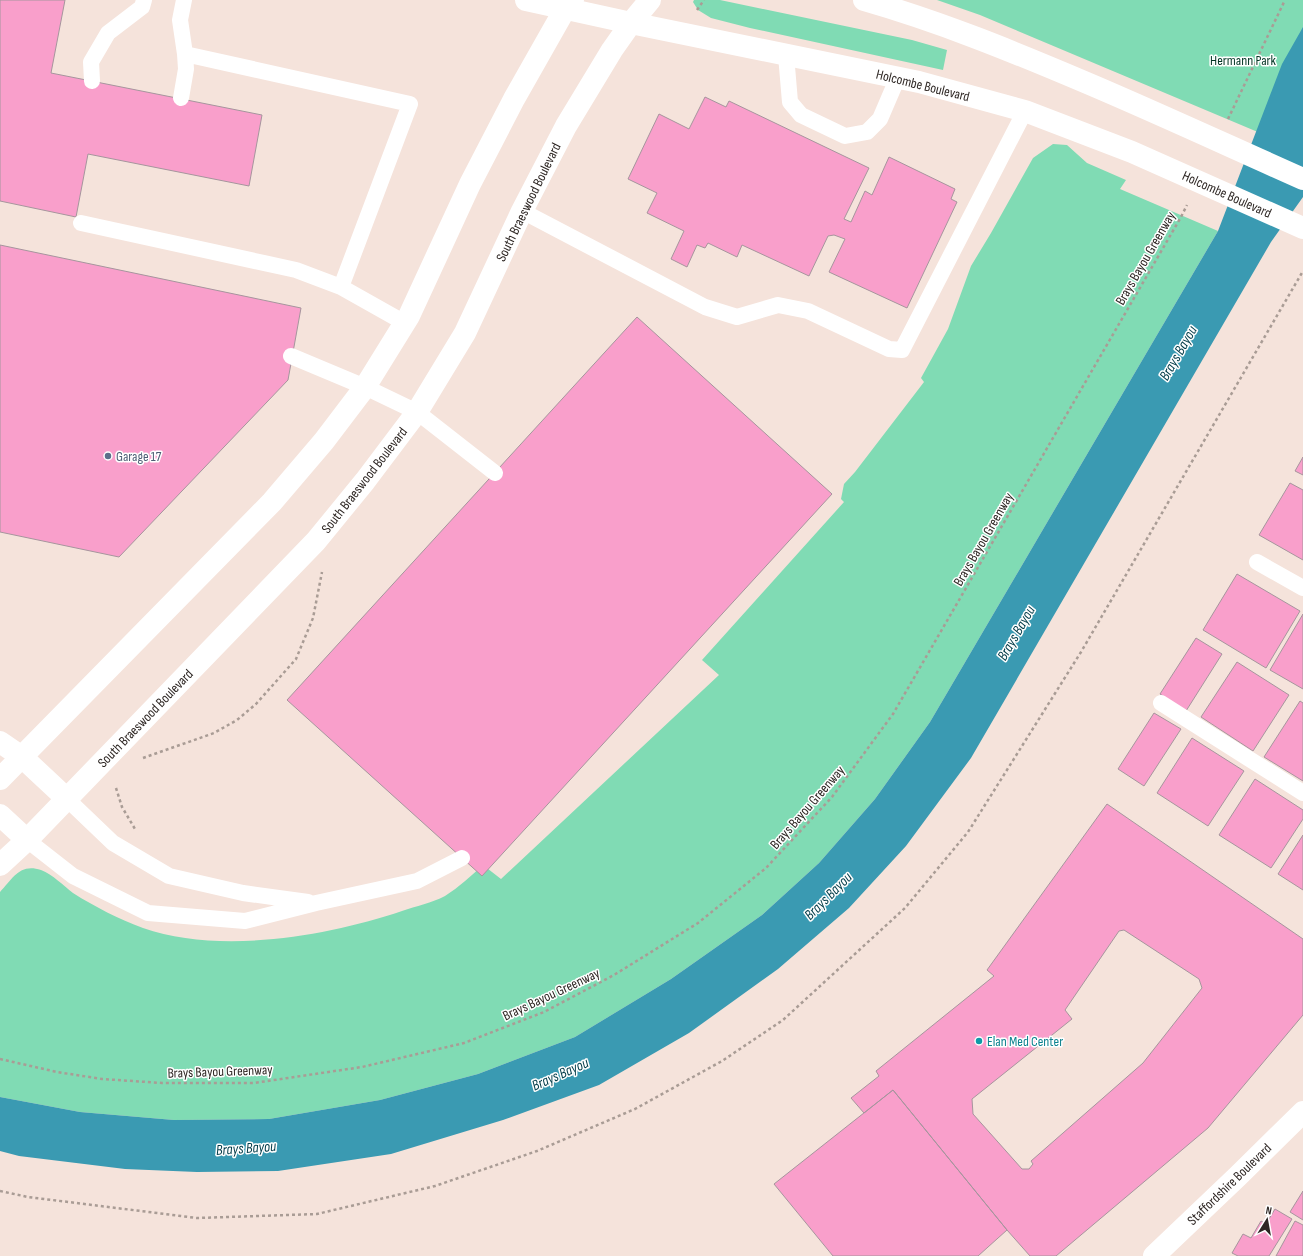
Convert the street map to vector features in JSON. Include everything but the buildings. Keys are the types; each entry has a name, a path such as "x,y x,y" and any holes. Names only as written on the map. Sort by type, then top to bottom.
{"main road":[{"name":"Holcombe Boulevard","path":"526,0 569,5 631,23 898,77 1025,111 1132,152 1303,228"},
{"name":"South Braeswood Boulevard","path":"0,865 67,799 316,541 365,481 417,412 465,333 522,211 566,126 612,50 631,23 650,0"},
{"path":"864,0 959,30 1053,68 1153,111 1303,179"},
{"path":"0,779 272,502 324,441 365,387 405,323 474,177 514,99 569,5"},
{"path":"0,742 22,757 67,799"},
{"path":"0,815 27,840"},
{"name":"Staffordshire Boulevard","path":"1154,1256 1303,1112"}],"lane":[{"path":"92,81 91,62 108,33 142,7 144,0"},
{"path":"181,98 186,69 180,20 184,0"},
{"path":"185,54 410,104 341,288"},
{"path":"786,55 790,102 801,114 845,136 867,132 880,119 898,77"},
{"path":"522,211 705,307 736,317 778,305 808,311 889,349 902,350 1025,111"},
{"path":"81,223 296,270 341,288 405,323"},
{"path":"291,356 365,387 417,412 495,472"},
{"path":"1257,562 1303,588"},
{"path":"1161,703 1303,793"},
{"path":"67,799 113,843 169,876 243,893 316,903"},
{"path":"27,840 73,876 148,913 245,921 316,903 417,882 462,858"}],"path":[{"path":"697,10 704,0"},
{"path":"1227,122 1285,0"},
{"name":"Brays Bayou Greenway","path":"0,1059 57,1072 102,1079 162,1083 254,1083 362,1067 464,1043 544,1012 614,975 698,923 766,868 832,798 894,714 1188,204"},
{"path":"0,1190 28,1197 197,1218 317,1214 435,1186 536,1151 635,1109 722,1061 783,1020 905,908 968,832 1081,652 1303,271"},
{"path":"138,760 214,734 237,720 256,704 296,659 313,618 323,569"},
{"path":"116,788 122,807 138,834"}],"green space":[{"path":"694,0 720,0 912,40 947,50 943,70 750,28 711,18 698,10 693,2"},
{"name":"Hermann Park","path":"937,0 1303,0 1303,151 980,15"},
{"path":"1053,144 1067,145 1087,163 1126,180 1120,189 1218,231 930,722 875,799 819,863 762,915 671,979 575,1037 478,1074 380,1100 269,1119 174,1120 80,1112 0,1097 0,892 13,877 22,870 34,868 41,870 58,880 73,893 90,903 116,917 143,928 173,936 206,940 239,941 274,939 341,928 435,901 460,885 483,865 501,879 719,675 702,660 844,502 841,499 844,484 855,472 924,382 921,378 948,329 971,266 1033,158"}],"water":[{"name":"Brays Bayou","path":"1303,27 1303,197 1271,242 971,758 906,846 849,908 778,969 689,1033 599,1085 503,1120 391,1154 278,1171 197,1172 125,1169 19,1156 0,1151 0,1097 80,1112 174,1120 269,1119 380,1100 478,1074 575,1037 671,979 762,915 819,863 875,799 930,722 1218,231 1282,64"}],"place":[{"name":"Garage 17","path":"108,456"},
{"name":"Elan Med Center","path":"979,1041"}]}
